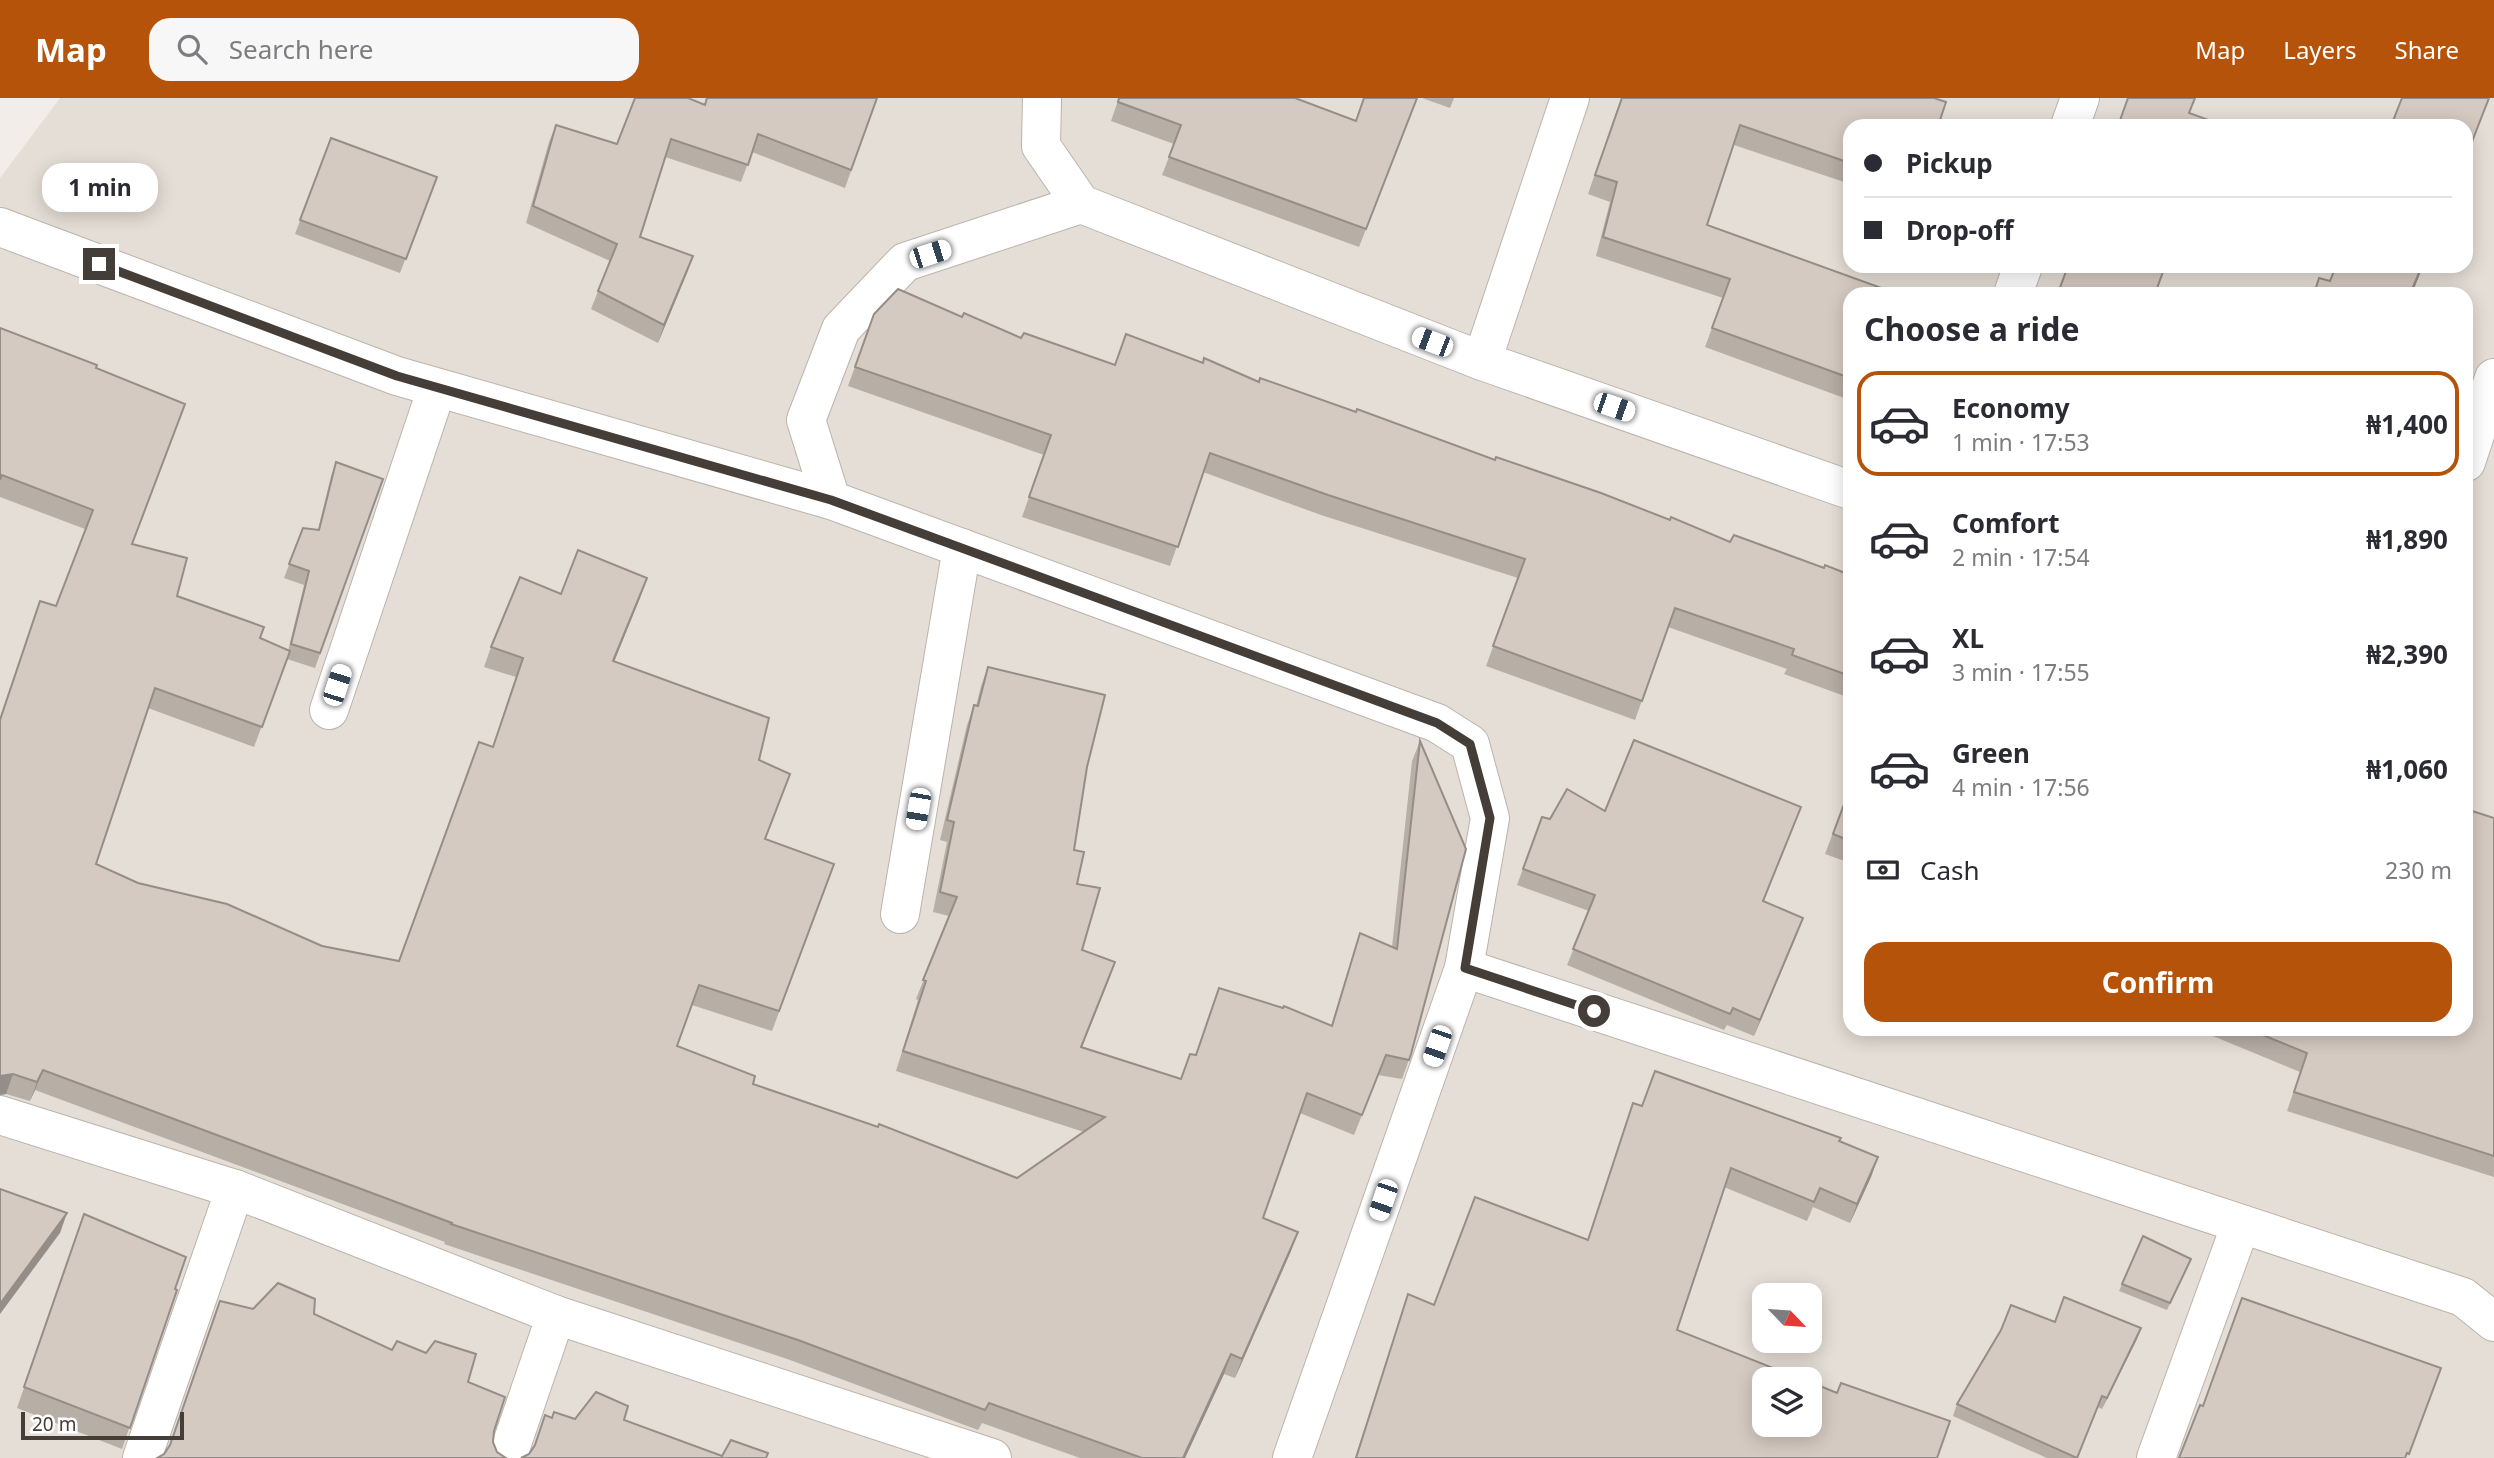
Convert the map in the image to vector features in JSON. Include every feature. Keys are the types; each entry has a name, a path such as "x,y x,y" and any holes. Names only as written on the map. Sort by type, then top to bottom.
{"street":[{"path":"1042,98 1041,146 1081,204 1482,361 1843,487"},
{"path":"1482,361 1570,98"},
{"path":"2072,119 2080,98"},
{"path":"831,500 806,420 841,329 905,262 1081,204"},
{"path":"0,227 397,376 831,500 1437,723 1470,744 1490,818 1465,968 1292,1458"},
{"path":"2473,441 2494,378"},
{"path":"329,710 437,388"},
{"path":"900,914 962,548"},
{"path":"1465,968 2463,1297 2494,1322"},
{"path":"0,1115 235,1189 556,1315 992,1458"},
{"path":"142,1458 235,1189"},
{"path":"2156,1458 2241,1224"},
{"path":"507,1458 556,1315"}],"shaded area":[{"path":"60,98 2494,98 2494,1458 0,1458 0,178"}],"building":[{"path":"635,98 688,98 705,105 707,98 877,98 851,170 758,134 748,165 671,139 640,237 693,256 664,325 598,291 617,244 533,206 556,125 617,144"},
{"path":"1119,98 1295,98 1356,121 1364,98 1417,98 1366,229 1169,157 1181,125 1118,102"},
{"path":"1622,98 1934,98 1946,102 1940,119 1843,119 1843,161 1740,125 1707,225 1879,287 1843,287 1843,375 1712,328 1730,279 1603,237 1617,182 1595,175"},
{"path":"2128,98 2195,98 2189,113 2206,119 2120,119"},
{"path":"2402,98 2489,98 2473,139 2473,119 2394,119"},
{"path":"331,138 437,177 406,259 300,220"},
{"path":"2065,273 2162,273 2158,287 2060,287"},
{"path":"2333,273 2419,273 2413,287 2316,287 2319,278 2330,281"},
{"path":"898,289 962,317 964,313 1021,338 1024,333 1115,365 1126,334 1203,363 1204,358 1259,382 1260,378 1356,412 1357,409 1495,460 1496,457 1670,520 1671,517 1730,542 1734,535 1824,568 1825,565 1843,572 1843,673 1792,655 1794,649 1675,608 1642,701 1493,646 1525,559 1328,495 1210,453 1178,547 1029,497 1051,435 855,367 874,314"},
{"path":"0,328 97,365 96,368 185,404 132,544 187,558 177,596 264,627 260,638 290,651 262,727 155,688 96,864 138,883 227,904 322,946 399,961 479,742 493,747 523,658 491,647 520,577 561,594 578,550 647,578 613,661 769,718 759,760 790,774 765,839 834,864 779,1011 699,985 677,1046 755,1076 753,1084 878,1127 879,1124 1017,1178 1105,1117 903,1051 926,981 923,980 957,897 940,892 954,822 947,820 974,705 978,706 988,667 1105,695 1087,767 1074,850 1084,852 1077,884 1100,888 1082,950 1115,962 1081,1047 1181,1079 1190,1054 1196,1055 1219,988 1283,1008 1284,1006 1332,1026 1360,933 1397,949 1420,741 1466,849 1411,1054 1409,1060 1386,1055 1362,1115 1307,1093 1263,1218 1298,1232 1242,1359 1231,1354 1183,1458 1142,1458 989,1403 985,1410 798,1340 451,1224 43,1070 37,1082 13,1074 0,1076 0,720 40,601 56,606 93,510 2,475 0,480"},
{"path":"336,462 383,479 320,653 291,644 309,571 289,564 303,528 319,530"},
{"path":"1634,740 1801,807 1763,901 1803,918 1760,1020 1733,1008 1730,1014 1573,949 1595,895 1523,869 1542,817 1550,819 1567,789 1605,811"},
{"path":"1843,807 1843,838 1833,834"},
{"path":"2473,811 2494,818 2494,1156 2294,1092 2307,1053 2265,1036 2473,1036"},
{"path":"1655,1071 1841,1138 1839,1141 1878,1157 1857,1204 1820,1188 1814,1202 1731,1168 1677,1330 1771,1367 1752,1367 1752,1437 1822,1437 1822,1387 1837,1393 1841,1383 1950,1421 1937,1458 1356,1458 1408,1294 1434,1305 1475,1197 1588,1240 1633,1103 1642,1106"},
{"path":"0,1189 67,1213 0,1304"},
{"path":"84,1214 186,1257 130,1428 24,1387"},
{"path":"2143,1236 2191,1259 2170,1303 2122,1284"},
{"path":"278,1283 315,1299 314,1314 392,1350 397,1341 426,1353 435,1341 476,1354 468,1382 505,1397 493,1442 497,1452 506,1458 157,1458 164,1454 170,1445 220,1301 253,1309"},
{"path":"2064,1297 2141,1328 2107,1398 2102,1396 2077,1458 1957,1404 2001,1330 2011,1305 2055,1322"},
{"path":"2242,1298 2441,1368 2409,1454 2407,1453 2405,1458 2179,1458 2200,1405 2203,1406"},
{"path":"596,1392 628,1406 624,1420 722,1456 731,1440 768,1453 766,1458 521,1458 529,1454 535,1445 545,1415 552,1418 554,1412 575,1419"}],"route":[{"path":"99,264 397,376 831,500 1437,723 1470,744 1490,818 1465,968 1594,1011"}]}
